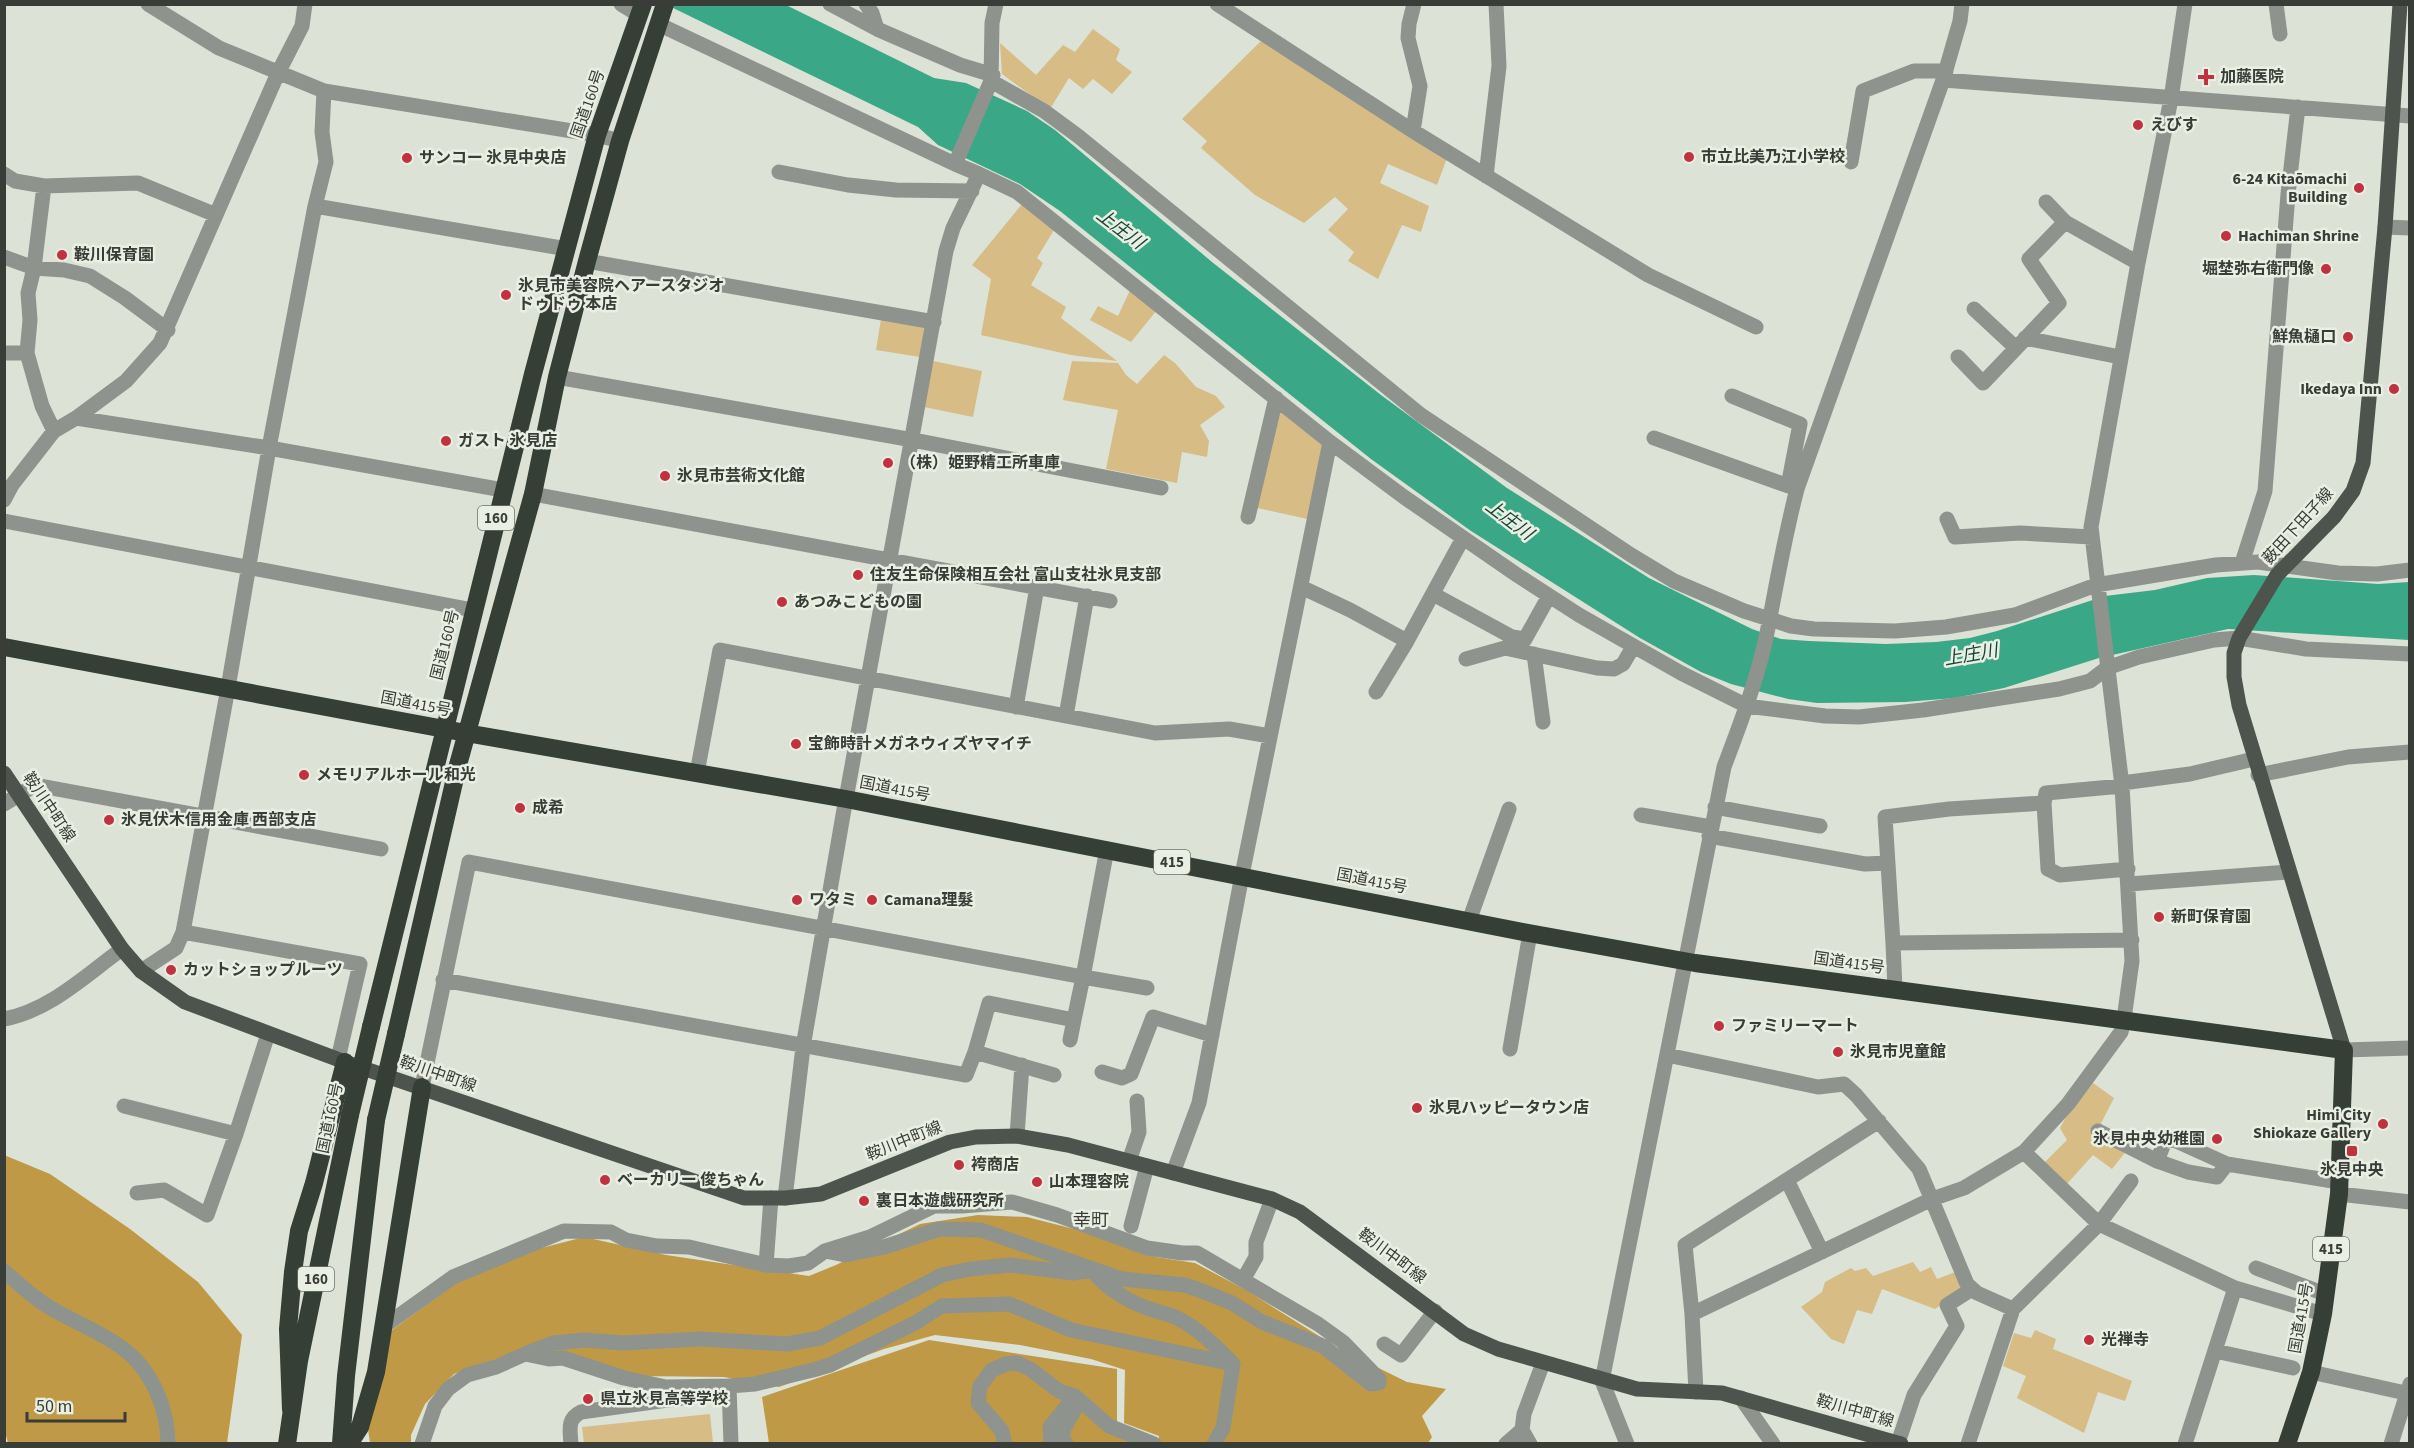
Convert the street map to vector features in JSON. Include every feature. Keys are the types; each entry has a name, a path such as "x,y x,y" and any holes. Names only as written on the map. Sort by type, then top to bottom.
{"highway":[{"name":"国道160号","path":"287,1443 299,1361 351,1114 473,610 597,135 641,10"},
{"name":"160","path":"341,1443 346,1376 376,1120 466,733 533,494 557,377 620,141 661,16"},
{"name":"国道415号","path":"4,647 466,733 846,799 1530,933 1687,960 2344,1050 2339,1188 2323,1314 2302,1370 2288,1443"},
{"path":"291,1410 288,1329 293,1272 300,1231 314,1184 341,1060"},
{"path":"349,1443 361,1435 376,1372 422,1087"}],"main road":[{"name":"薮田下田子線","path":"2344,1050 2258,775 2239,705 2234,677 2234,653 2239,638 2281,570 2334,517 2353,491 2363,463 2385,227 2400,4"},
{"name":"鞍川中町線","path":"4,772 122,949 141,971 185,1002 341,1060 744,1198 821,1194 950,1142 976,1137 1017,1136 1068,1144 1272,1199 1300,1212 1464,1334 1498,1349 1602,1381 1637,1389 1722,1393 1875,1439 1900,1443"}],"street":[{"path":"148,4 219,48 324,91 597,135 620,141"},
{"path":"4,500 12,485 54,431 76,418 126,381 160,343 168,330 278,73 302,26 305,4"},
{"path":"621,4 641,10"},
{"path":"830,4 877,28 992,78 1044,111 1078,136 1431,422 1527,488 1674,581 1768,622 1814,629 1895,631 1946,627 2015,615 2097,591 2216,565 2258,562 2281,570 2337,573 2377,574 2409,570"},
{"path":"866,4 877,28"},
{"path":"955,162 992,78 992,23 996,4"},
{"path":"1217,4 1413,131 1647,275 1756,327"},
{"path":"1413,131 1420,86 1408,38 1414,4"},
{"path":"1486,176 1499,66 1496,4"},
{"path":"1792,487 1944,75 1960,21 1962,4"},
{"path":"1692,1314 1932,1199 1964,1188 2024,1152 2068,1104 2121,1032 2132,961 2132,940 2122,784 2091,527 2120,357 2171,99 2185,4"},
{"path":"2276,4 2280,34"},
{"path":"661,16 1017,192 1330,442 1404,497 1549,596 1633,646 1747,703 1859,717 1923,710 2059,689 2090,681 2106,662 2214,640 2239,638 2306,650 2409,654"},
{"path":"1851,162 1863,91 1914,71 2171,99 2409,116"},
{"path":"141,971 176,948 183,932 269,448 315,206 326,162 322,132 324,91"},
{"path":"2242,563 2265,491 2288,194 2298,107"},
{"path":"779,172 848,185 896,190 972,191"},
{"path":"4,174 15,181 44,186 138,183 216,215"},
{"path":"766,1265 846,799 946,251 953,228 979,174"},
{"path":"44,186 34,268 28,293 30,320 27,353 42,406 54,431"},
{"path":"2046,202 2065,222 2138,263"},
{"path":"315,206 567,249"},
{"path":"1958,357 1983,382 2058,303 2029,259 2065,222"},
{"path":"2385,227 2409,228"},
{"path":"4,257 34,268 64,270 90,276 125,298 168,330"},
{"path":"587,261 934,322"},
{"path":"1974,309 2020,343 2120,357"},
{"path":"4,353 27,353"},
{"path":"557,377 913,440 1161,488"},
{"path":"1628,1443 1602,1381 1687,960 1715,807 1724,767 1747,703 1768,622 1784,539 1800,424 1732,396"},
{"path":"1248,517 1276,398"},
{"path":"76,418 269,448 503,490"},
{"path":"1654,438 1792,487"},
{"path":"1173,1173 1199,1103 1242,875 1330,442"},
{"path":"533,494 1110,601"},
{"path":"1947,519 1955,537 2020,533 2092,537"},
{"path":"4,521 473,610"},
{"path":"1376,692 1407,641 1463,538"},
{"path":"1016,707 1037,587"},
{"path":"1301,588 1350,610 1407,641"},
{"path":"1433,594 1512,638 1525,639 1549,596"},
{"path":"1066,716 1087,596"},
{"path":"1466,659 1504,648 1597,668 1614,669 1623,664 1633,646"},
{"path":"697,773 720,650 1155,733 1229,729 1270,736"},
{"path":"1534,654 1543,722"},
{"path":"2258,775 2348,757 2409,752"},
{"path":"2254,759 2190,774 2046,793 2044,803 2048,869 2060,875 2128,876 2289,872"},
{"path":"4,804 35,785 381,849"},
{"path":"1895,989 1885,817 1949,809 2044,803"},
{"path":"1715,807 1821,826"},
{"path":"1469,921 1509,809"},
{"path":"1641,815 1710,832 1865,864 1888,863"},
{"path":"1070,1040 1107,849"},
{"path":"422,1087 469,862 825,930 1147,988"},
{"path":"183,932 360,964 341,1060"},
{"path":"1510,1049 1530,933"},
{"path":"1893,943 2132,940"},
{"path":"4,1019 23,1016 48,1003 122,949"},
{"path":"443,980 966,1075 989,1004 1074,1020"},
{"path":"1102,1072 1122,1078 1131,1074 1153,1017 1212,1035"},
{"path":"137,1193 164,1190 207,1215 268,1034"},
{"path":"2344,1050 2409,1048"},
{"path":"975,1052 1054,1075"},
{"path":"1667,1055 1818,1087 1844,1084 1919,1169 1967,1284 1977,1293 2013,1309"},
{"path":"1017,1136 1022,1065"},
{"path":"1129,1161 1139,1132 1137,1101"},
{"path":"123,1106 236,1134"},
{"path":"1696,1392 1692,1314 1685,1245 1879,1121"},
{"path":"2098,1131 2157,1161 2207,1177 2217,1177 2226,1164"},
{"path":"2157,1161 2165,1141 2174,1140 2226,1164 2409,1203"},
{"path":"2024,1152 2099,1224 2235,1288 2323,1314"},
{"path":"1131,1226 1147,1166"},
{"path":"1787,1180 1822,1252"},
{"path":"1968,1443 2013,1309 2099,1224 2131,1180"},
{"path":"1243,1280 1256,1257 1256,1242 1272,1199"},
{"path":"383,1327 453,1277 564,1231 611,1232 626,1240 657,1246 689,1247 766,1265 789,1266 808,1263 825,1251 870,1237 934,1206 1012,1202 1057,1215 1147,1248 1197,1253 1318,1324 1343,1342 1379,1379 1379,1383 1371,1384 1323,1347 1262,1322 1232,1303 1197,1289 1184,1285 1122,1279 981,1230 939,1229 884,1247 845,1255 825,1251"},
{"path":"422,1443 435,1406 448,1389 467,1375 496,1367 553,1343 585,1340 622,1343 702,1339 787,1344 820,1338 942,1275 970,1269 1010,1265 1073,1273 1092,1270"},
{"path":"2256,1268 2325,1294"},
{"path":"1092,1270 1102,1284 1151,1310 1174,1316 1193,1327 1233,1364"},
{"path":"4,1271 54,1311 123,1348 147,1375 162,1404 168,1430 168,1443"},
{"path":"1900,1443 1914,1395 1957,1326 1947,1305 1972,1288"},
{"path":"2185,1443 2235,1288"},
{"path":"525,1354 549,1359 563,1358 624,1378 666,1386 755,1384 830,1365 915,1323 942,1306 1009,1304 1071,1330 1233,1364"},
{"path":"1384,1344 1401,1355 1435,1311"},
{"path":"2215,1351 2409,1390 2391,1443"},
{"path":"1005,1443 1002,1431 978,1403 980,1386 992,1370 1017,1363 1059,1391 1077,1398 1109,1426 1154,1443"},
{"path":"1530,1443 1522,1430 1524,1414 1543,1363"},
{"path":"1214,1443 1223,1428 1233,1364"},
{"path":"571,1443 569,1425 573,1416 581,1412 689,1397 729,1386"},
{"path":"729,1386 731,1443"},
{"path":"1051,1443 1050,1427 1077,1398"},
{"path":"1066,1443 1063,1440 1063,1430 1077,1398"},
{"path":"1741,1398 1766,1440"},
{"path":"1506,1443 1522,1430"}],"shaded area":[{"path":"1093,29 1120,49 1116,60 1132,72 1112,94 1093,79 1083,89 1069,78 1050,109 1002,74 1000,43 1036,75 1063,45 1075,52"},
{"path":"1261,41 1447,158 1437,185 1388,164 1380,183 1429,206 1421,232 1402,225 1378,279 1348,261 1354,252 1328,230 1348,209 1335,197 1304,223 1255,195 1201,148 1207,141 1182,119"},
{"path":"1022,204 1054,230 1037,258 1043,263 1031,285 1066,307 1061,318 1117,361 1071,355 981,335 991,279 972,265"},
{"path":"1131,288 1157,310 1131,342 1090,320 1098,306 1118,316"},
{"path":"881,319 925,327 920,357 876,350"},
{"path":"1164,355 1175,363 1196,387 1216,396 1225,407 1200,425 1209,441 1207,457 1182,452 1177,483 1106,469 1118,410 1063,400 1072,361 1118,363 1126,375 1137,384"},
{"path":"933,361 982,371 973,417 924,407"},
{"path":"1277,402 1328,442 1312,520 1253,507"},
{"path":"2093,1083 2114,1098 2096,1133 2127,1150 2112,1169 2093,1155 2065,1186 2043,1164 2067,1140 2060,1128 2067,1115"},
{"path":"4,1155 50,1174 130,1229 198,1282 242,1335 227,1443 8,1443 4,1428"},
{"path":"978,1215 1027,1217 1078,1230 1156,1257 1195,1263 1246,1290 1338,1348 1407,1382 1446,1389 1422,1416 1432,1437 1428,1443 1159,1444 1159,1436 1124,1423 1125,1370 1091,1359 1020,1345 935,1335 884,1349 779,1387 724,1377 636,1376 532,1347 454,1374 425,1404 411,1435 411,1443 370,1443 368,1429 388,1333 456,1283 530,1251 584,1237 666,1255 809,1276 920,1224"},
{"path":"1913,1262 1920,1272 1931,1267 1937,1279 1958,1271 1966,1288 1935,1309 1882,1289 1872,1314 1857,1310 1844,1344 1831,1339 1801,1307 1822,1292 1825,1282 1851,1268 1855,1271 1866,1268 1873,1276"},
{"path":"2035,1330 2056,1339 2053,1349 2132,1381 2125,1401 2098,1392 2084,1433 2017,1398 2026,1376 2003,1366 2014,1333 2031,1338"},
{"path":"929,1340 1117,1369 1117,1426 1145,1443 769,1443 762,1397"},
{"path":"710,1414 713,1443 584,1443 582,1427"}],"water":[{"name":"上庄川","path":"667,5 786,5 934,78 966,83 1027,111 1055,130 1212,262 1381,395 1507,488 1649,578 1752,629 1781,639 1809,641 1886,644 1936,642 1970,638 1997,631 2105,596 2155,590 2207,578 2254,575 2378,584 2409,582 2409,640 2228,629 2099,658 2004,688 1955,698 1905,702 1817,703 1788,699 1731,684 1701,672 1640,638 1471,531 1371,459 1060,211 1020,184 938,145 918,127"}],"place":[{"name":"加藤医院","path":"2206,77"},
{"name":"えびす","path":"2138,125"},
{"name":"市立比美乃江小学校","path":"1689,157"},
{"name":"サンコー 氷見中央店","path":"407,158"},
{"name":"6-24 Kitaōmachi Building","path":"2359,188"},
{"name":"Hachiman Shrine","path":"2226,236"},
{"name":"鞍川保育園","path":"62,255"},
{"name":"堀埜弥右衛門像","path":"2326,269"},
{"name":"氷見市美容院ヘアースタジオ ドゥドゥ 本店","path":"506,295"},
{"name":"鮮魚樋口","path":"2348,337"},
{"name":"Ikedaya Inn","path":"2394,389"},
{"name":"ガスト 氷見店","path":"446,441"},
{"name":"（株）姫野精工所車庫","path":"888,463"},
{"name":"氷見市芸術文化館","path":"665,476"},
{"name":"住友生命保険相互会社 富山支社氷見支部","path":"858,575"},
{"name":"あつみこどもの園","path":"782,602"},
{"name":"宝飾時計メガネウィズヤマイチ","path":"796,744"},
{"name":"メモリアルホール和光","path":"304,775"},
{"name":"成希","path":"520,808"},
{"name":"氷見伏木信用金庫 西部支店","path":"109,820"},
{"name":"ワタミ","path":"797,900"},
{"name":"Camana理髮","path":"872,900"},
{"name":"新町保育園","path":"2159,917"},
{"name":"カットショップルーツ","path":"171,970"},
{"name":"ファミリーマート","path":"1719,1026"},
{"name":"氷見市児童館","path":"1838,1052"},
{"name":"氷見ハッピータウン店","path":"1417,1108"},
{"name":"Himi City Shiokaze Gallery","path":"2383,1124"},
{"name":"氷見中央幼稚園","path":"2217,1139"},
{"name":"氷見中央","path":"2352,1151"},
{"name":"袴商店","path":"959,1165"},
{"name":"ベーカリー 俊ちゃん","path":"605,1180"},
{"name":"山本理容院","path":"1037,1182"},
{"name":"裏日本遊戯研究所","path":"864,1201"},
{"name":"光禅寺","path":"2089,1340"},
{"name":"県立氷見高等学校","path":"588,1399"}],"district":[{"name":"幸町","path":"1091,1220"}]}
